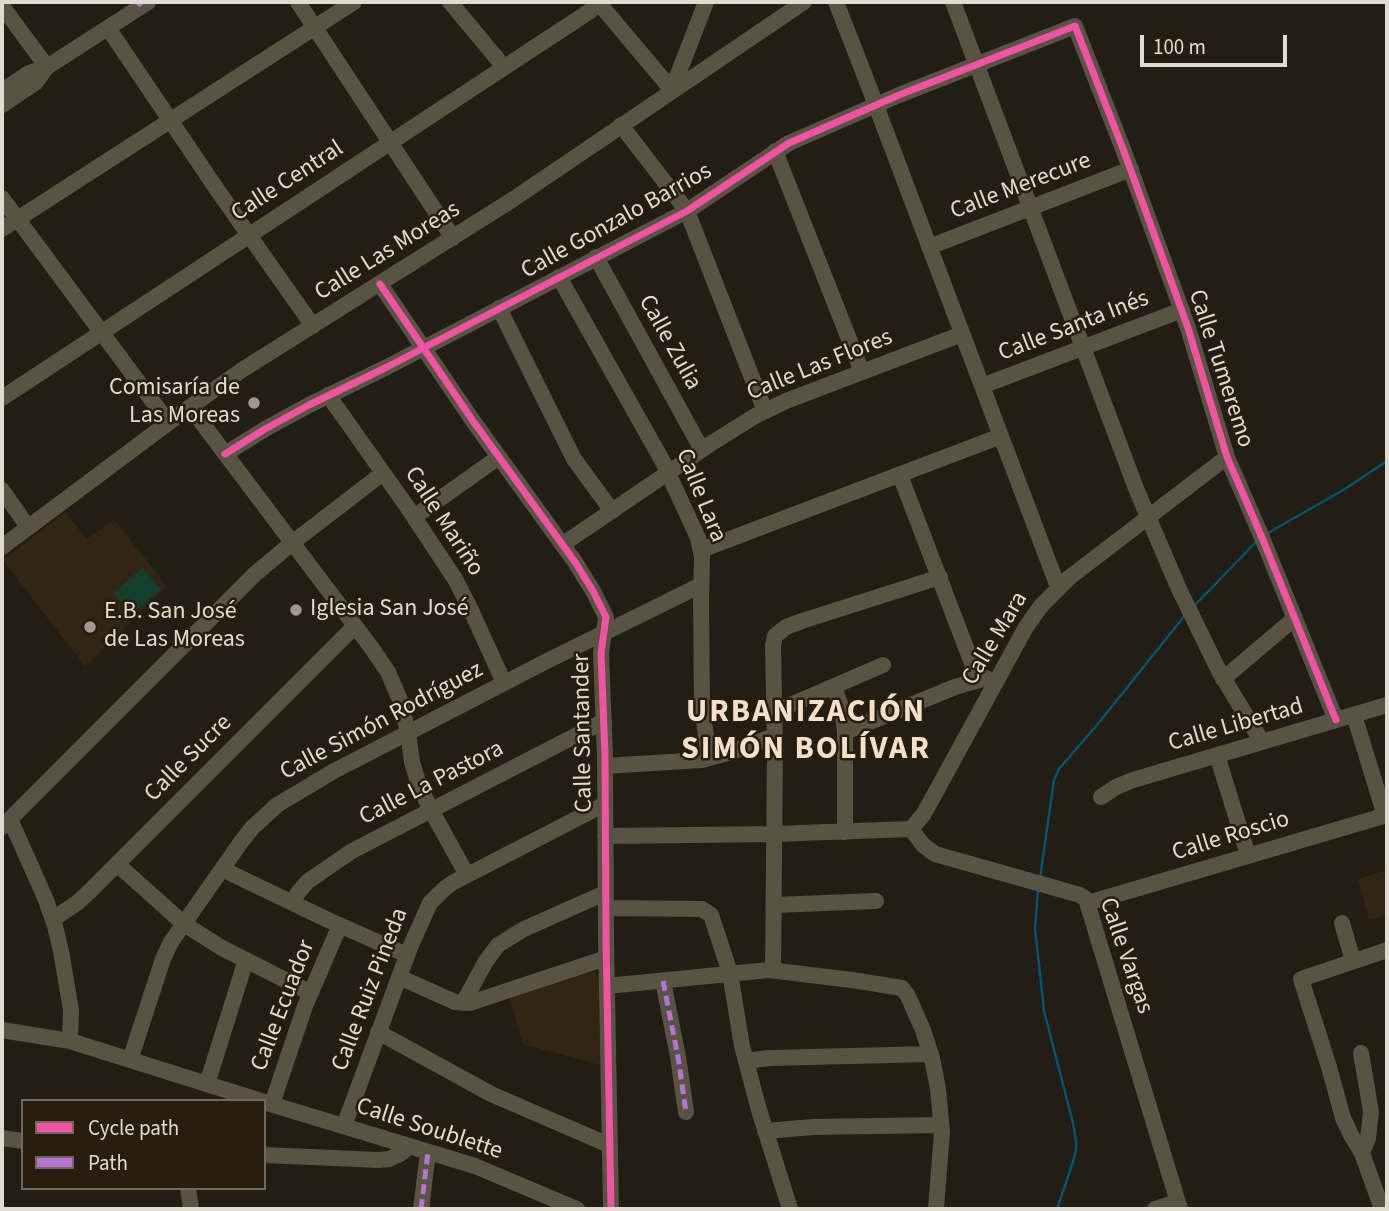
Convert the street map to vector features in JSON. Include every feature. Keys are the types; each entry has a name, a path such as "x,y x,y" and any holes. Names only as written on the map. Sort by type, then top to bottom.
{"street":[{"path":"298,2 453,238"},
{"path":"2,229 354,2"},
{"path":"450,2 504,67"},
{"path":"597,2 672,90 706,2"},
{"name":"Calle Central","path":"2,398 590,11 597,2"},
{"name":"Calle Las Moreas","path":"2,547 242,370 554,172 804,2"},
{"path":"835,2 1058,587"},
{"path":"953,2 1148,517 1179,589 1223,679 1262,742"},
{"path":"2,91 29,73 47,67 143,3"},
{"path":"2,6 47,67"},
{"name":"Calle Gonzalo Barrios","path":"225,454 328,395 687,211 775,151 804,135 1075,26"},
{"name":"Calle Tumeremo","path":"1075,26 1182,310 1227,457 1336,720"},
{"path":"108,28 313,326"},
{"path":"2,105 36,82 47,67"},
{"path":"621,125 687,211 765,411"},
{"path":"775,151 863,372"},
{"name":"Calle Merecure","path":"929,247 1130,169"},
{"path":"2,198 168,422"},
{"name":"Calle Zulia","path":"596,257 702,450"},
{"name":"Calle Lara","path":"559,277 663,462 698,538 701,550 702,706 709,758"},
{"name":"Calle Santander","path":"380,284 499,457 563,544 606,618 601,653 611,1209"},
{"path":"499,308 574,459 612,511"},
{"name":"Calle Santa Inés","path":"982,386 1182,310"},
{"name":"Calle Las Flores","path":"563,544 765,411 961,334"},
{"name":"Calle Mariño","path":"328,395 414,517 462,592 504,683"},
{"path":"190,407 381,661 395,686 419,785 467,875"},
{"path":"701,550 1001,436"},
{"path":"414,517 499,457"},
{"name":"Calle Mara","path":"911,829 923,815 1026,626 1041,606 1058,587 1227,457"},
{"path":"70,1041 69,1000 53,919 6,823 271,560 383,473"},
{"path":"900,475 978,679"},
{"path":"2,490 28,527"},
{"path":"773,970 775,636 781,630 802,621 940,577"},
{"name":"Calle Simón Rodríguez","path":"130,1060 171,942 252,828 277,805 408,732 701,585"},
{"path":"1223,679 1295,618"},
{"name":"Calle Sucre","path":"53,919 77,903 355,626"},
{"path":"774,712 883,665"},
{"path":"845,732 955,687 999,675"},
{"path":"834,687 842,709 845,732 845,832"},
{"name":"Calle Libertad","path":"1101,797 1133,780 1387,705"},
{"path":"1354,715 1386,815"},
{"name":"Calle La Pastora","path":"293,903 307,882 334,862 604,721"},
{"path":"605,766 709,758 774,736"},
{"path":"1217,755 1248,855"},
{"name":"Calle Ruiz Pineda","path":"344,1126 407,955 430,903 443,890 467,875 605,804"},
{"name":"Calle Roscio","path":"1088,903 1386,815"},
{"path":"605,836 911,829"},
{"name":"Calle Vargas","path":"911,829 923,845 935,854 1080,895 1088,903 1179,1206"},
{"path":"117,864 184,924 311,993"},
{"path":"222,869 407,955"},
{"path":"463,1003 486,961 498,946 524,929 605,900 705,911 712,918 730,973 746,1061 790,1209"},
{"path":"774,905 876,901"},
{"path":"1342,923 1353,961"},
{"name":"Calle Ecuador","path":"266,1102 340,925"},
{"path":"1381,1209 1362,1153 1343,1118 1301,979 1387,950"},
{"path":"399,977 438,996 463,1003 606,958"},
{"path":"207,1084 246,960"},
{"path":"607,986 773,970 902,988 911,1002 931,1054 938,1088 941,1125 936,1209"},
{"path":"663,981 686,1112"},
{"name":"Calle Soublette","path":"2,1030 70,1041 256,1099"},
{"path":"378,1032 491,1094 609,1145"},
{"path":"1361,1053 1371,1112 1368,1138 1362,1153"},
{"path":"746,1061 769,1058 931,1054"},
{"name":"Calle Soublette","path":"266,1102 475,1166 577,1209"},
{"path":"765,1131 813,1127 941,1125"},
{"path":"2,1138 21,1141"},
{"path":"266,1156 379,1160 389,1159 410,1146"},
{"path":"421,1209 428,1152"},
{"path":"188,1190 191,1209"},
{"path":"1155,1209 1179,1206"}],"shaded area":[{"name":"E.B. San José de Las Moreas","path":"65,512 87,539 114,519 167,586 85,667 3,560"},
{"path":"1387,870 1387,915 1369,920 1358,879"},
{"path":"589,970 597,974 599,981 600,1065 523,1044 509,995"}],"green space":[{"path":"143,568 161,589 132,614 113,593"}],"waterway":[{"path":"1268,533 1345,489 1387,461"},
{"path":"1195,605 1256,542"},
{"path":"1040,878 1054,780 1059,769 1186,614"},
{"path":"1038,890 1035,928 1044,1011 1076,1141 1073,1162 1057,1209"}],"marked path":[{"path":"138,2 141,6"},
{"path":"663,981 686,1112"},
{"path":"421,1209 428,1152"}],"cycle path":[{"path":"225,454 309,405 687,211 789,143 899,95 1075,26 1188,328 1227,457 1336,720"},
{"path":"380,284 473,421 575,562 606,617 601,653 605,756 611,1209"}],"place":[{"name":"Comisaría de Las Moreas","path":"254,403"},
{"name":"Iglesia San José","path":"296,610"},
{"name":"E.B. San José de Las Moreas","path":"90,627"}],"district":[{"name":"URBANIZACIÓN SIMÓN BOLÍVAR","path":"806,732"}]}
